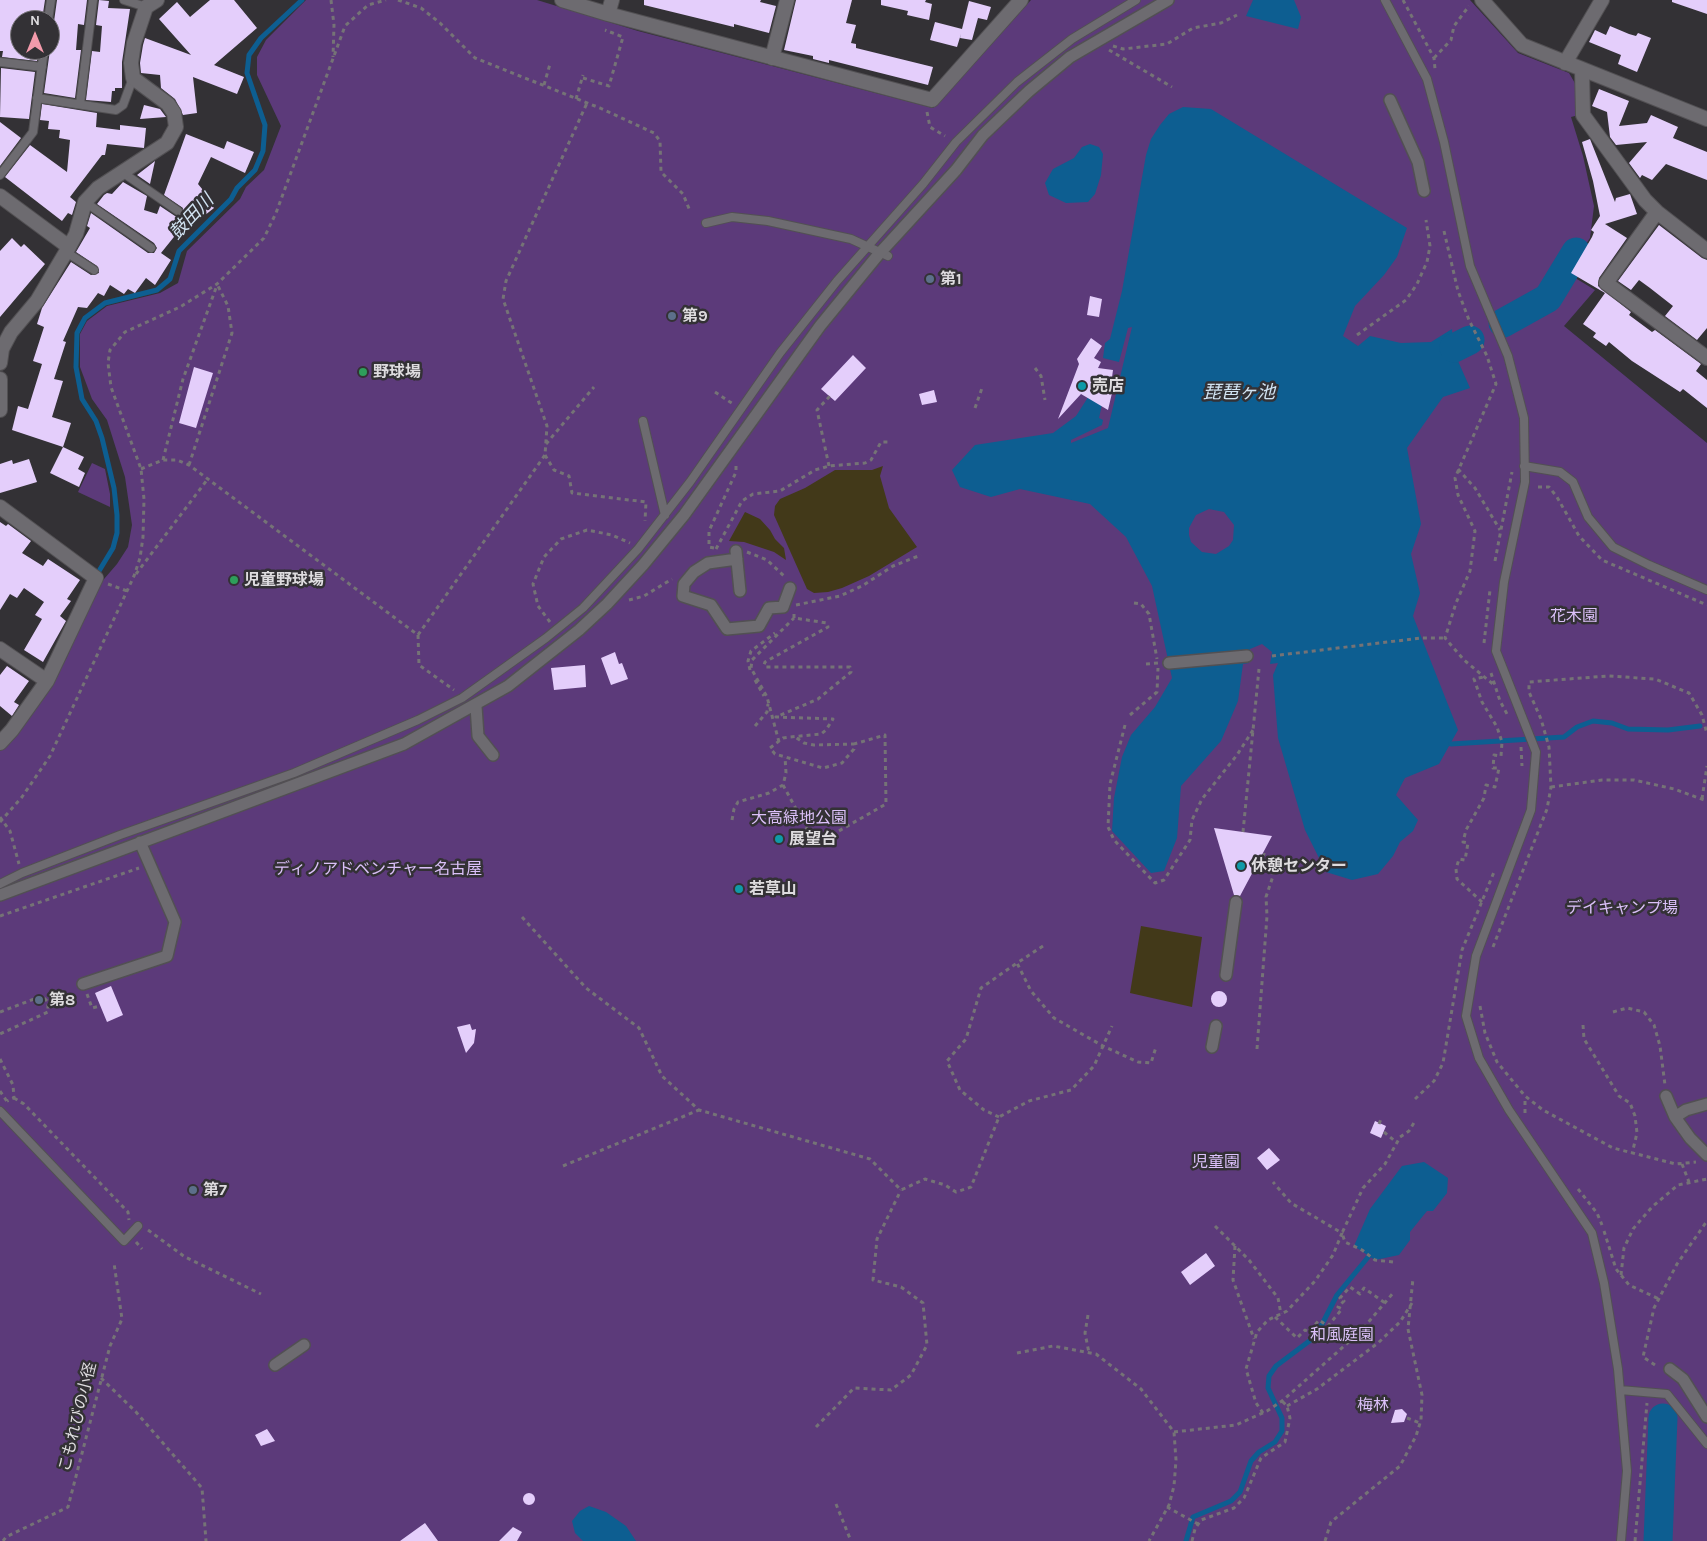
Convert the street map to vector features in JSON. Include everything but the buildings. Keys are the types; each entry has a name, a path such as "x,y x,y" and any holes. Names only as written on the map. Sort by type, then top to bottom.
{"street":[{"path":"562,0 608,14 932,100 1017,1"},
{"path":"608,14 612,0"},
{"path":"772,58 787,0"},
{"path":"0,895 66,874 78,865 404,744 476,706 508,686 579,630 604,607 684,515 820,326 973,153 983,135 1029,91 1070,58 1168,0"},
{"path":"1482,0 1522,46 1707,119"},
{"path":"1565,63 1602,0"},
{"path":"0,363 2,349 11,332 37,301 76,234 85,202 98,188 167,143 176,127 174,113 168,104 133,78 131,63 134,43 151,3"},
{"path":"1582,70 1584,115 1644,200 1707,250"},
{"path":"1390,100 1418,162 1424,191"},
{"path":"0,196 68,249"},
{"path":"1657,212 1606,284 1707,358"},
{"path":"0,379 0,410"},
{"path":"0,507 96,578 47,681 12,730 0,743"},
{"path":"740,591 737,555 708,563 694,572 684,584 683,596 711,605 728,629 759,626 769,608 783,607 790,588"},
{"path":"0,649 47,681"},
{"path":"1169,663 1247,656"},
{"path":"476,706 478,736 493,755"},
{"path":"83,984 167,956 175,922 140,842"},
{"path":"1226,975 1236,902"},
{"path":"1212,1047 1216,1026"},
{"path":"1666,1096 1675,1117 1703,1158"},
{"path":"1675,1117 1686,1110 1707,1104"},
{"path":"275,1365 304,1345"},
{"path":"1670,1369 1683,1379 1707,1417"}],"lane":[{"path":"80,104 93,0"},
{"path":"124,0 151,3"},
{"path":"0,884 60,858 294,772 418,720 462,698 583,608 617,573 664,515 780,353 868,246 938,166 956,142 1017,82 1072,39 1136,0"},
{"path":"1385,0 1427,79 1444,142 1470,266 1508,356 1524,418 1525,482 1504,582 1496,651 1536,752 1532,810 1476,956 1466,1016 1479,1058 1504,1101 1592,1233 1604,1284 1620,1390 1627,1471 1622,1541"},
{"path":"0,174 33,132 43,60"},
{"path":"0,62 42,67"},
{"path":"37,98 116,110 123,105 133,78"},
{"path":"938,166 952,177"},
{"path":"122,172 178,211"},
{"path":"85,202 151,248"},
{"path":"706,222 732,217 768,221 851,239 884,254"},
{"path":"68,249 94,270"},
{"path":"643,421 664,515"},
{"path":"1524,466 1560,472 1573,482 1588,517 1613,547 1707,590"},
{"path":"60,858 66,874"},
{"path":"0,1111 124,1241 138,1226"},
{"path":"1620,1390 1667,1394 1707,1444"}],"path":[{"path":"331,0 334,25 333,60"},
{"path":"22,873 10,831 1,819 22,796 50,756 134,576 143,537 144,499 141,469 111,387 108,363 110,350 125,332 180,307 217,284 264,238 276,213 345,26 368,5 386,0"},
{"path":"398,0 421,8 440,22 475,58 587,103 654,133 660,140 661,172 682,194 690,211"},
{"path":"1434,58 1451,40 1454,26 1475,0"},
{"path":"1095,42 1122,49 1167,44 1193,28 1221,23 1238,15"},
{"path":"576,99 583,77 609,86 623,37 599,27"},
{"path":"1095,42 1172,87"},
{"path":"544,85 550,64"},
{"path":"587,103 506,281 503,299 546,426 546,455 554,470 569,476 572,493 646,502 644,526"},
{"path":"927,106 930,127 945,136"},
{"path":"1357,335 1406,300 1417,284 1427,262 1430,246 1426,220"},
{"path":"1444,231 1458,291 1469,320 1487,356 1496,384 1455,478 1458,495 1475,531 1470,571 1456,603 1445,638"},
{"path":"163,460 183,379 217,284"},
{"path":"189,465 232,334 228,306 217,284"},
{"path":"1035,368 1041,376 1045,400"},
{"path":"546,445 594,387"},
{"path":"975,408 982,388"},
{"path":"715,392 736,406"},
{"path":"828,466 817,410 830,396"},
{"path":"716,549 742,502 753,494 780,491 815,470 828,466 865,463 870,460 881,442 891,442"},
{"path":"704,552 709,546 709,531 736,472 736,461 728,454"},
{"path":"459,686 453,690 419,665 418,635 546,455"},
{"path":"141,469 163,460 177,460 189,465 418,635"},
{"path":"1458,469 1475,488 1501,531"},
{"path":"1494,569 1512,470"},
{"path":"134,576 207,480"},
{"path":"550,622 538,606 533,584 544,558 561,540 588,530 612,534 633,544"},
{"path":"627,551 636,538"},
{"path":"709,546 737,555 746,551 767,560 783,573 790,588"},
{"path":"779,742 774,717 767,697 751,668 752,660 794,618 793,605 840,596 862,586 893,566 921,555"},
{"path":"96,578 127,591"},
{"path":"604,607 644,596 674,578"},
{"path":"1484,646 1491,585"},
{"path":"1130,715 1157,692 1158,663 1149,614 1141,604 1134,603"},
{"path":"543,628 556,618"},
{"path":"774,717 818,699 851,672 850,667 766,667 765,662 828,627 827,623 794,618"},
{"path":"755,726 767,712 768,704 750,669 748,661 752,652 775,633"},
{"path":"1272,656 1421,638 1445,638 1464,660 1494,686"},
{"path":"1244,832 1259,669"},
{"path":"1490,670 1494,686 1509,717"},
{"path":"1529,682 1608,676 1655,679 1689,693 1702,715 1707,734"},
{"path":"1482,902 1457,879 1456,869 1459,859 1465,860 1468,843 1463,842 1466,830 1484,798 1486,785 1495,787 1499,768 1493,768 1494,755 1501,756 1502,742 1497,727 1482,702 1474,679 1484,677"},
{"path":"774,717 834,721 821,734 782,738 770,748 775,754 785,758 818,767 831,767 842,763 854,749 854,744"},
{"path":"1125,725 1110,784 1108,827 1114,840 1156,883 1164,880 1190,840 1192,820 1202,799 1238,755 1253,730"},
{"path":"785,758 786,772 783,784 807,829 823,840 886,804 885,735 854,744 814,745 804,743 795,737"},
{"path":"1519,740 1522,768"},
{"path":"1702,799 1707,766"},
{"path":"1492,951 1547,809 1550,787 1602,780 1634,780 1674,789 1707,801"},
{"path":"732,820 734,809 738,802 769,793 783,784"},
{"path":"1257,1049 1267,916 1266,897 1273,876 1272,858 1262,854"},
{"path":"0,916 149,864"},
{"path":"1415,1099 1434,1081 1443,1063 1448,1044 1457,971 1462,950 1497,865"},
{"path":"522,916 586,988 639,1028 662,1076 699,1110 870,1159 901,1190"},
{"path":"999,1117 984,1110 960,1090 947,1061 966,1039 981,988 1043,946"},
{"path":"1017,963 1031,991 1054,1018 1103,1046 1138,1062 1151,1063 1156,1047"},
{"path":"83,984 92,1008 100,1006"},
{"path":"0,1012 42,996 48,1002 48,1012 0,1034"},
{"path":"1479,1003 1485,1033 1497,1062 1526,1096 1543,1110 1613,1148 1632,1154 1676,1164 1703,1158"},
{"path":"1613,1012 1626,1008 1644,1012 1654,1025 1660,1046 1666,1096"},
{"path":"1583,1025 1584,1039 1619,1096 1630,1103 1635,1116 1637,1133 1632,1154"},
{"path":"816,1428 854,1388 892,1390 911,1375 927,1345 923,1303 901,1287 873,1280 877,1239 901,1190 925,1179 946,1185 956,1192 971,1187 999,1117 1029,1101 1071,1090 1094,1066 1112,1026"},
{"path":"0,1059 13,1085 14,1098"},
{"path":"7,1101 14,1098"},
{"path":"14,1098 24,1104 128,1212 129,1224 146,1228 185,1257 261,1294"},
{"path":"563,1166 699,1110"},
{"path":"1380,1119 1380,1124"},
{"path":"1265,1412 1256,1403 1246,1369 1256,1332 1300,1299 1315,1281 1333,1255 1363,1188 1385,1164 1396,1142 1409,1131 1415,1121"},
{"path":"1384,1132 1396,1142"},
{"path":"1682,1164 1689,1182"},
{"path":"1621,1275 1624,1248 1633,1229 1652,1207 1678,1185 1707,1178"},
{"path":"1273,1182 1291,1203 1342,1233 1345,1242 1362,1250 1375,1260 1393,1262"},
{"path":"1655,1365 1643,1357 1654,1308 1677,1264 1707,1221"},
{"path":"1216,1226 1249,1260 1278,1298 1281,1314"},
{"path":"1235,1246 1233,1280 1254,1339"},
{"name":"こもれびの小径","path":"3,1541 6,1537 68,1507 110,1346 122,1319 114,1263"},
{"path":"1325,1541 1332,1522 1400,1466 1416,1436 1420,1423 1422,1395 1408,1329 1414,1278"},
{"path":"1275,1317 1297,1338 1305,1330 1309,1332 1319,1320 1328,1326 1342,1309 1338,1307 1344,1301 1340,1298 1350,1287 1360,1294 1364,1288 1385,1303"},
{"path":"1174,1432 1236,1425 1265,1412 1281,1401 1360,1332 1394,1292"},
{"path":"1287,1406 1317,1389 1378,1343 1400,1322 1412,1302"},
{"path":"1088,1315 1085,1334 1089,1353"},
{"path":"1016,1353 1052,1346 1096,1354 1141,1390 1174,1432 1176,1460 1174,1486 1167,1507 1149,1541"},
{"path":"101,1378 136,1412 202,1488 206,1541"},
{"path":"1192,1541 1201,1520 1234,1508 1244,1498 1262,1458 1285,1442 1290,1418 1287,1406 1281,1401"},
{"path":"1635,1541 1647,1402"},
{"path":"1407,1418 1420,1423"},
{"path":"836,1504 850,1541"},
{"path":"1167,1507 1198,1524"}],"green space":[{"name":"大高緑地公園","path":"306,0 537,0 638,31 933,108 1031,0 1470,0 1518,53 1569,73 1576,85 1579,115 1571,117 1583,156 1594,206 1590,238 1567,273 1595,290 1564,326 1707,443 1707,1541 0,1541 0,751 47,693 66,659 98,586 117,564 128,547 132,525 125,477 107,420 92,399 80,367 80,334 87,321 107,306 160,293 178,283 187,251 240,199 246,187 264,170 281,126 257,75 257,57 266,40"},
{"path":"92,463 105,469 110,494 110,507 78,492"}],"sand":[{"path":"883,466 880,476 889,508 917,547 869,576 842,588 814,593 807,589 774,515 775,506 780,499 805,488 835,470 872,470"},
{"path":"745,512 760,519 770,530 775,539 784,548 786,560 774,552 744,542 729,541"},
{"path":"1141,926 1202,937 1192,1007 1130,993"}],"water":[{"path":"1253,0 1294,0 1301,17 1298,29 1246,16"},
{"name":"琵琶ヶ池","path":"1183,107 1211,109 1407,228 1397,257 1384,275 1355,306 1343,336 1358,346 1370,336 1401,343 1431,342 1452,329 1454,352 1470,388 1443,397 1407,448 1421,524 1411,554 1420,593 1413,616 1458,730 1439,764 1405,778 1396,795 1418,820 1413,831 1400,842 1393,856 1378,874 1352,880 1326,872 1305,830 1278,738 1273,675 1278,663 1270,664 1272,652 1262,644 1250,649 1249,663 1243,664 1238,701 1221,741 1181,786 1177,838 1164,871 1151,873 1112,831 1114,798 1122,757 1131,735 1155,707 1172,678 1152,586 1126,537 1090,504 1020,489 991,497 960,487 952,470 975,445 1053,433 1076,416 1094,388 1105,391 1099,418 1103,420 1102,425 1071,440 1071,443 1108,428 1132,327 1128,328 1119,362 1103,358 1105,343 1110,339 1122,291 1146,155 1151,139 1169,114","holes":["1209,509 1224,512 1234,525 1233,540 1229,546 1216,554 1202,552 1191,542 1189,535 1189,528 1196,515"]},
{"path":"1090,144 1099,147 1103,154 1101,175 1095,194 1088,202 1066,203 1049,195 1045,183 1053,169 1074,158 1082,147"},
{"path":"1424,1162 1448,1178 1447,1193 1433,1211 1427,1211 1410,1232 1410,1240 1399,1255 1375,1260 1354,1246 1370,1209 1402,1166"},
{"path":"589,1506 606,1512 626,1526 636,1541 583,1541 575,1533 572,1521 580,1511"}],"waterway":[{"name":"鼓田川","path":"99,571 113,548 117,533 117,515 114,488 102,438 96,421 82,399 76,367 77,333 85,318 105,303 157,290 170,279 179,251 231,199 237,188 255,170 263,151 265,125 247,73 249,55 261,38 302,0"},
{"path":"1503,323 1548,298 1576,252"},
{"path":"1454,348 1470,340"},
{"path":"1451,744 1564,737 1577,727 1593,721 1612,723 1628,729 1668,730 1700,726"},
{"path":"1186,1541 1193,1517 1231,1501 1240,1492 1251,1461 1259,1452 1275,1442 1282,1431 1282,1418 1268,1388 1269,1376 1276,1366 1316,1336 1337,1295 1369,1256"},
{"path":"1658,1541 1663,1418"}],"place":[{"name":"第1","path":"930,279"},
{"name":"第9","path":"672,316"},
{"name":"野球場","path":"363,372"},
{"name":"売店","path":"1082,386"},
{"name":"児童野球場","path":"234,580"},
{"name":"展望台","path":"779,839"},
{"name":"休憩センター","path":"1241,866"},
{"name":"若草山","path":"739,889"},
{"name":"第8","path":"39,1000"},
{"name":"第7","path":"193,1190"}],"park label":[{"name":"花木園","path":"1574,616"},
{"name":"ディノアドベンチャー名古屋","path":"378,869"},
{"name":"デイキャンプ場","path":"1622,908"},
{"name":"児童園","path":"1216,1162"},
{"name":"和風庭園","path":"1342,1335"},
{"name":"梅林","path":"1373,1405"}]}
